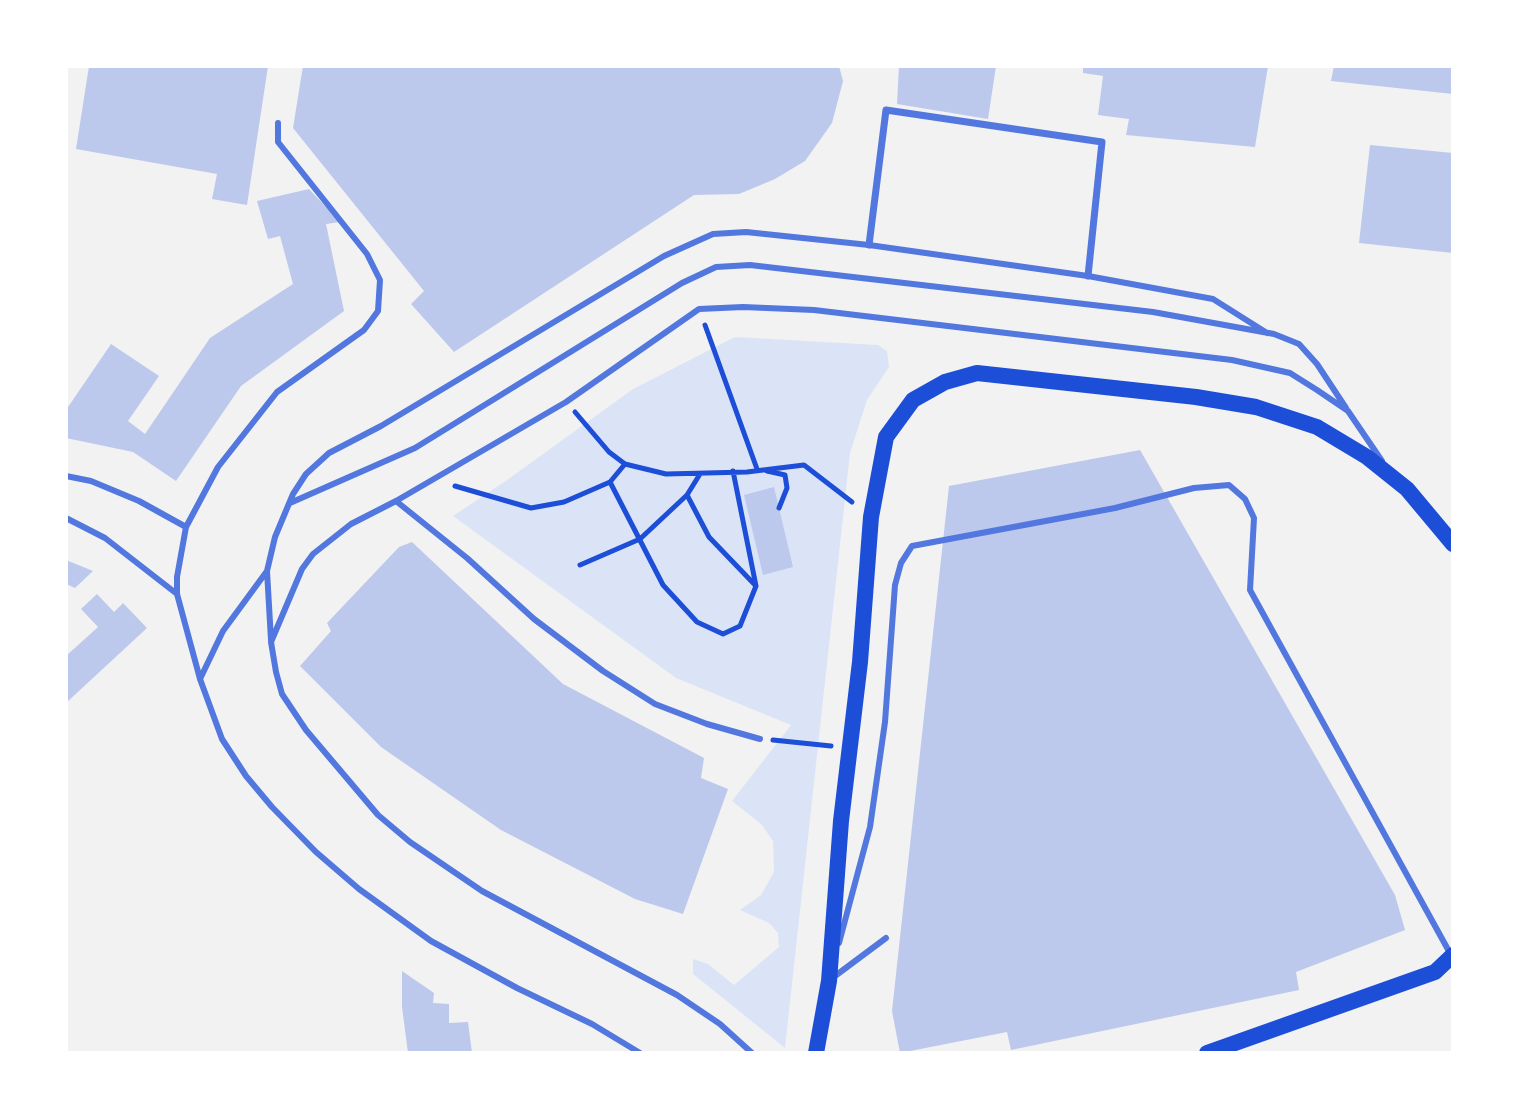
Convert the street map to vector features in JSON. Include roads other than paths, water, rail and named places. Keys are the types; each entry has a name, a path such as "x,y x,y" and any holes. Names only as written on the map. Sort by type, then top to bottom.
{"main road":[{"path":"816,1053 829,981 871,517 886,437 913,400 945,382 977,373 1196,397 1256,407 1317,427 1367,457 1407,489 1453,544"},
{"path":"1207,1053 1435,972 1453,956"}],"street":[{"path":"869,245 886,110 1102,142 1088,276"}],"lane":[{"path":"278,123 278,142 367,254 380,280 378,311 364,330 277,392 218,467 186,527 177,594 200,679 222,739 246,776 294,830 359,889 431,941 592,1024 640,1053"},
{"path":"752,1053 720,1024 677,995 482,891 410,842 378,815 306,730 282,694 271,642 267,571 275,537 306,474 329,453 381,426 664,256 713,234 746,232 869,245 1088,276 1213,299 1267,333"},
{"path":"290,503 415,448 682,283 716,267 750,265 1153,312 1267,333 1299,344 1317,364 1392,477"},
{"path":"271,642 302,569 313,554 351,524 566,402 699,309 814,310 1232,360 1290,373 1348,411"},
{"path":"66,476 91,481 127,496 186,527"},
{"path":"829,981 870,827 885,722 895,585 901,563 912,546 1115,508 1194,488 1229,485 1245,499 1254,518 1250,590 1453,956"},
{"path":"396,501 467,558 534,619 603,671 655,704 707,724 760,739"},
{"path":"66,518 105,538 177,594"},
{"path":"200,679 223,631 267,571"},
{"path":"829,981 886,938"}]}
